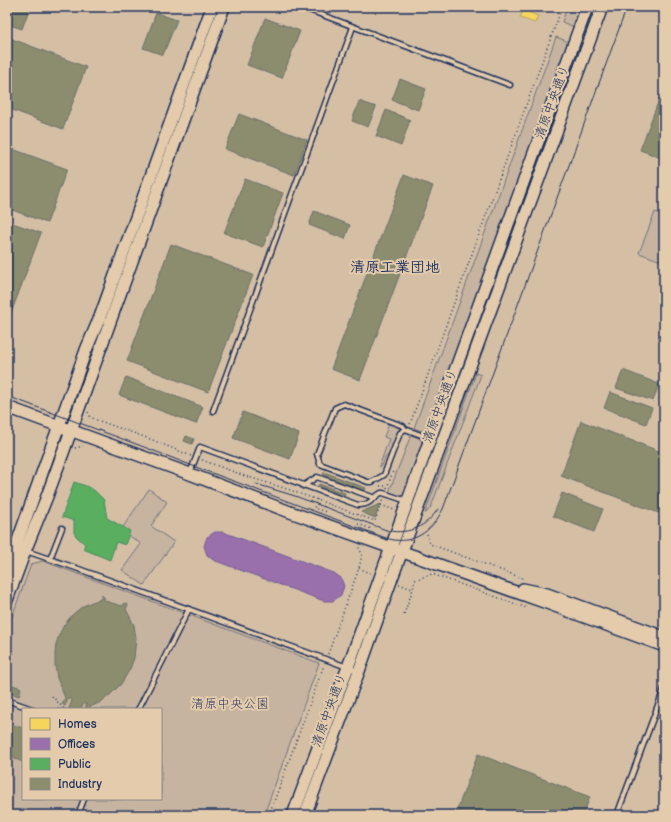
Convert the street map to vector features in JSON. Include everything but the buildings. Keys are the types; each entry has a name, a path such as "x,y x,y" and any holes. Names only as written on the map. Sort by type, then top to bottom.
{"street":[{"path":"7,600 20,549 59,426 212,7"},
{"path":"7,571 46,499 224,7"},
{"name":"清原中央通り","path":"293,815 587,7"},
{"name":"清原中央通り","path":"305,815 602,7"},
{"path":"7,407 290,512 664,646"},
{"path":"477,578 547,594 664,637"}],"lane":[{"path":"301,7 510,84"},
{"path":"213,412 353,27"},
{"path":"406,430 400,433 384,475 372,482 368,482 320,464 318,454 334,408 344,404 403,426 406,430 430,439"},
{"path":"190,474 200,447 358,505 363,506 368,504 381,493 408,501"},
{"path":"303,486 317,477 375,498"},
{"path":"50,560 62,528"},
{"path":"20,549 359,671"},
{"path":"139,708 189,609"},
{"path":"617,815 664,689"},
{"path":"7,700 29,708"},
{"path":"78,815 84,800"}],"path":[{"path":"406,430 562,7"},
{"path":"73,450 84,445 88,446"},
{"path":"375,521 395,466"},
{"path":"317,499 314,508 326,512"},
{"path":"381,505 398,511"},
{"path":"358,524 372,529"},
{"path":"426,534 430,544 525,579"},
{"path":"269,815 359,568 362,554 357,545"},
{"path":"359,568 374,574"},
{"path":"404,614 415,580 432,574 527,608"},
{"path":"397,583 413,589"},
{"path":"52,696 63,708"}],"shaded area":[{"path":"7,7 664,7 664,815 7,815"}],"green space":[{"path":"567,7 581,7 574,27 562,22"},
{"path":"556,37 569,42 428,428 422,431 414,428"},
{"path":"655,212 664,215 664,262 639,253"},
{"path":"476,373 481,375 431,507 425,513"},
{"path":"389,423 400,427 390,453 385,458 382,466 379,467 389,439 384,437"},
{"path":"411,435 419,438 423,444 403,497 389,492"},
{"path":"149,489 167,502 151,526 174,542 144,585 122,570 141,544 121,530"},
{"name":"清原中央公園","path":"43,561 319,663 264,815 7,815 7,631 31,564"}],"tram line":[{"path":"7,396 386,538 402,540 417,537 434,523 443,509 627,7"},
{"path":"256,484 295,496 389,531 397,532 417,528 423,525 438,509"}],"district":[{"name":"清原工業団地","path":"395,267"}]}
